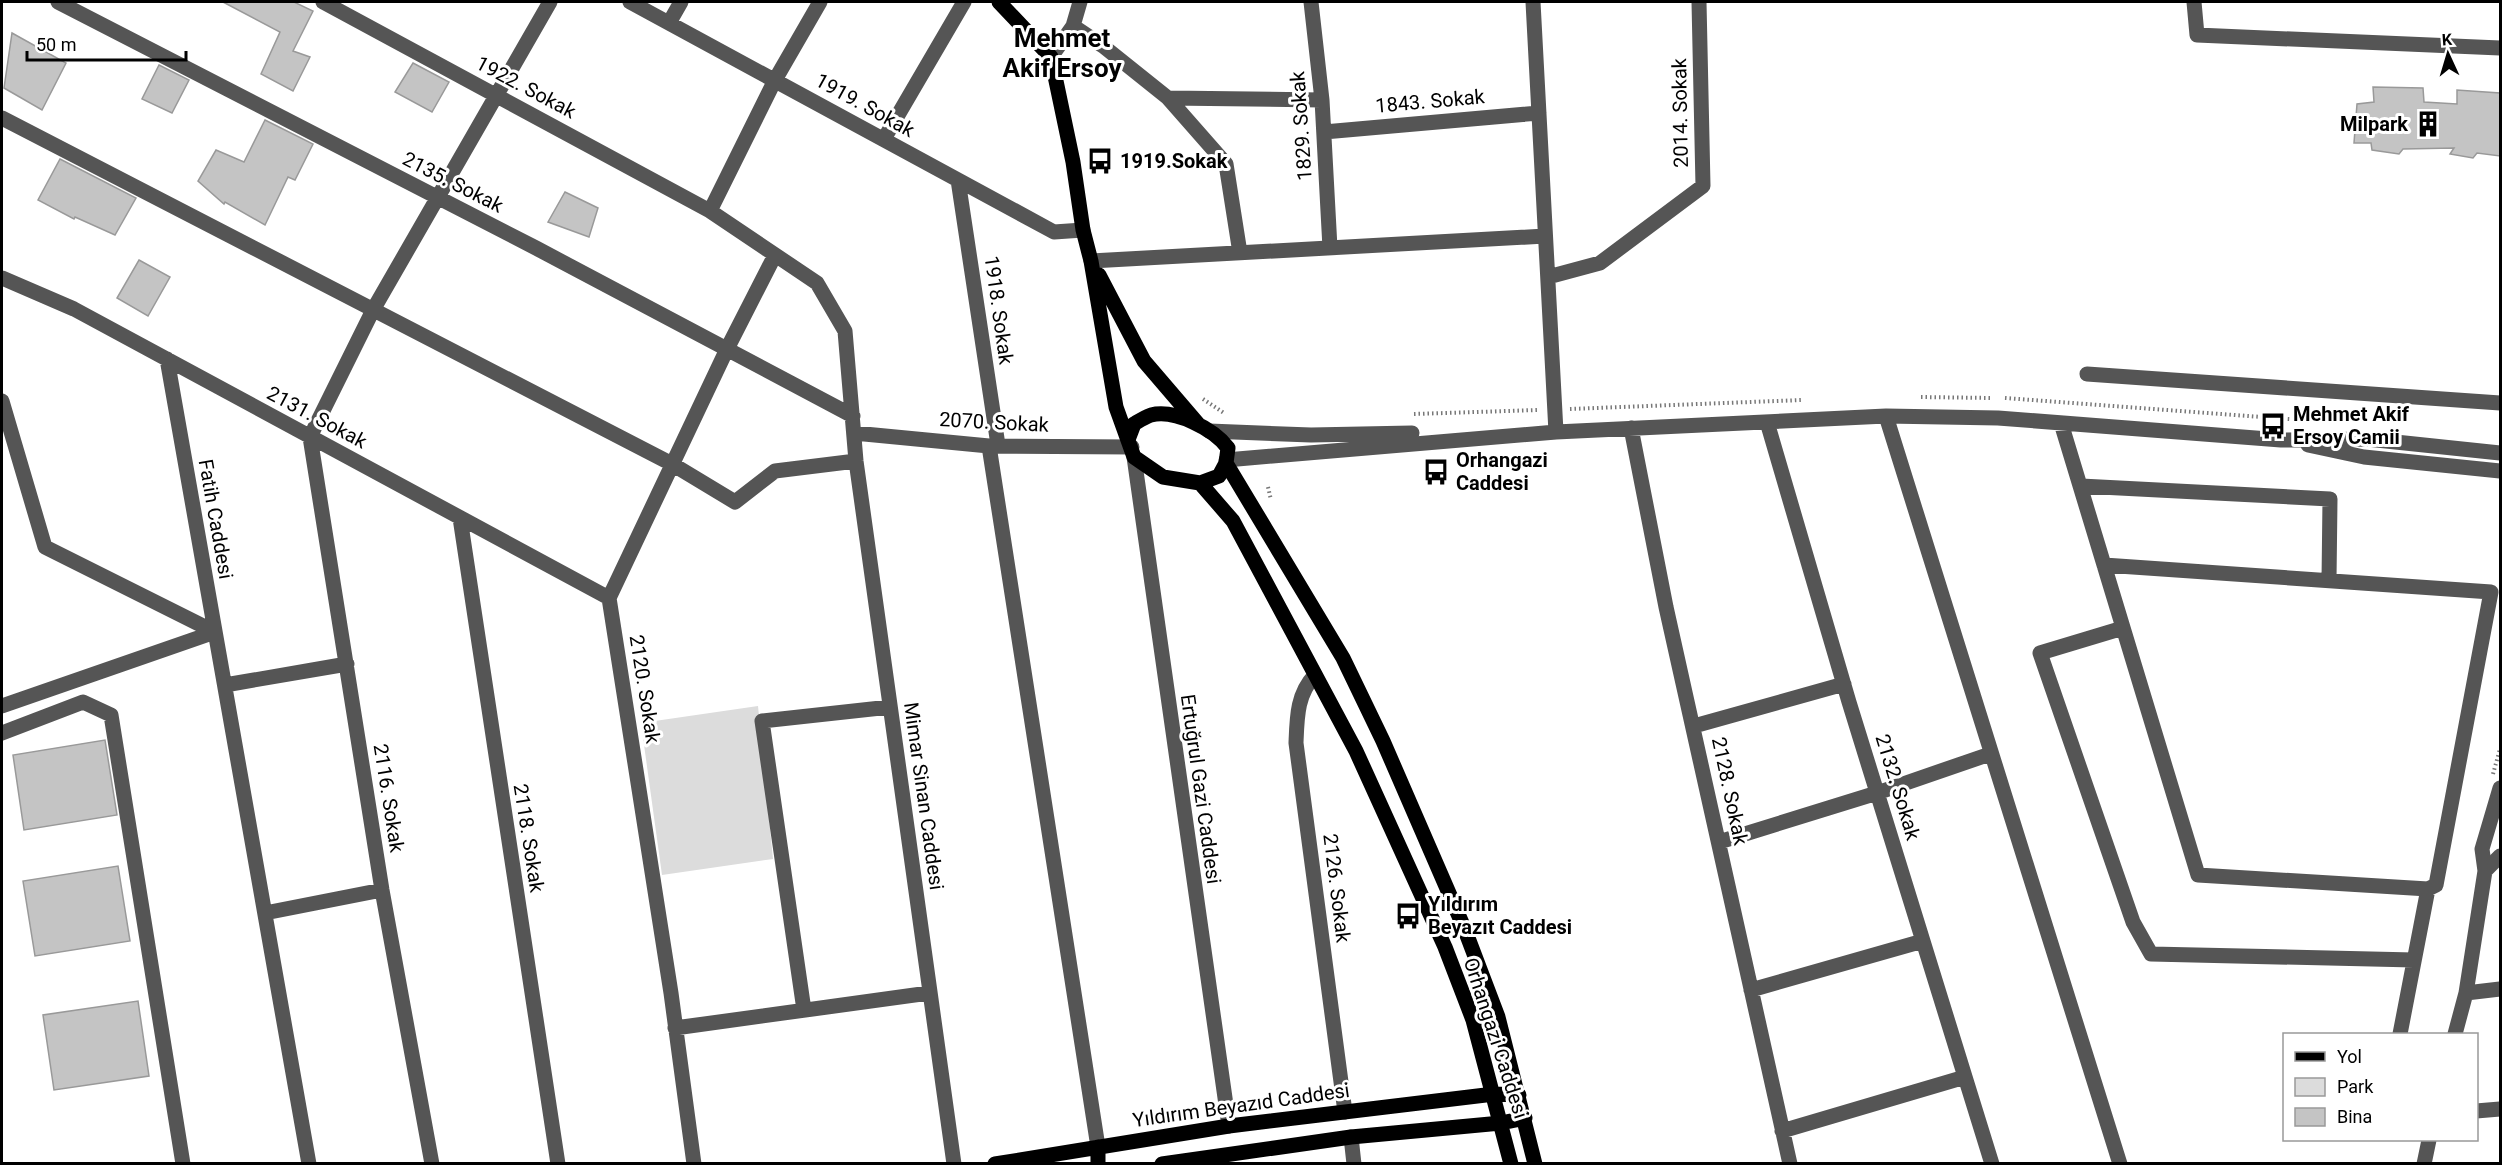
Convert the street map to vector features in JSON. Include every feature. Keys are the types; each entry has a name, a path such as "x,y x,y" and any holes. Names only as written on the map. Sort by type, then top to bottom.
{"main road":[{"path":"999,2 1051,57 1071,151 1083,230 1091,261 1116,406 1132,447 1162,477 1200,483 1219,476 1226,461 1228,448 1205,429 1144,361 1091,261"},
{"path":"1132,447 1134,424 1151,415 1166,414 1205,429"},
{"path":"1226,461 1343,658 1383,741 1465,930 1498,1017 1535,1164"},
{"name":"Orhangazi Caddesi","path":"1200,483 1233,521 1356,751 1445,947 1473,1020 1511,1164"},
{"name":"Yıldırım Beyazıd Caddesi","path":"995,1164 1229,1126 1494,1094 1519,1095"},
{"path":"1345,1112 1351,1137"},
{"path":"1162,1164 1234,1158 1351,1137 1501,1123 1525,1118"},
{"path":"1229,1126 1234,1158"},
{"path":"1098,1147 1098,1164"}],"street":[{"name":"2135. Sokak","path":"58,2 438,197 852,416"},
{"name":"1922. Sokak","path":"323,2 710,210 775,255"},
{"path":"310,437 373,310 550,2"},
{"name":"1919. Sokak","path":"630,2 1054,232 1083,230"},
{"path":"669,22 681,2"},
{"path":"710,210 775,80 820,2"},
{"path":"884,139 964,2"},
{"path":"1051,57 1073,26 1080,2"},
{"name":"1829. Sokak","path":"1311,2 1322,100 1330,248"},
{"path":"1533,2 1556,432"},
{"name":"2014. Sokak","path":"1548,277 1600,263 1703,186 1699,2"},
{"path":"2194,2 2197,35 2500,48"},
{"path":"1073,26 1103,46 1168,98 1226,164 1240,253"},
{"path":"1168,98 1322,100"},
{"name":"1843. Sokak","path":"1324,132 1539,113"},
{"path":"2,118 672,464 735,502 775,471 856,461"},
{"name":"1918. Sokak","path":"958,180 993,446 1098,1147"},
{"path":"1091,261 1545,236"},
{"path":"609,598 726,349 775,255"},
{"name":"Mimar Sinan Caddesi","path":"775,255 817,283 845,331 856,461 954,1164"},
{"name":"2131. Sokak","path":"2,278 74,309 609,598"},
{"name":"Fatih Caddesi","path":"167,359 309,1164"},
{"path":"2087,374 2500,403"},
{"path":"2,401 45,547 215,632"},
{"path":"1226,461 1556,432 1886,416 1998,418 2281,440 2367,439 2500,453"},
{"path":"1886,416 2120,1164"},
{"name":"2132. Sokak","path":"1767,422 1877,793 1992,1164"},
{"path":"2061,423 2081,486 2104,565 2198,875 2428,889 2436,885 2491,592 2104,565"},
{"name":"2128. Sokak","path":"1631,428 1666,607 1790,1164"},
{"path":"1205,429 1311,435 1556,432"},
{"name":"2070. Sokak","path":"854,433 993,446 1132,447"},
{"name":"2116. Sokak","path":"310,437 382,890 432,1164"},
{"path":"2281,440 2364,457 2500,471"},
{"name":"Ertuğrul Gazi Caddesi","path":"1132,447 1229,1126"},
{"path":"2081,486 2330,500 2329,581"},
{"name":"2118. Sokak","path":"460,518 558,1164"},
{"name":"2120. Sokak","path":"609,598 694,1164"},
{"path":"2123,628 2040,653 2133,922 2151,954 2414,960"},
{"path":"2,706 215,632"},
{"path":"225,686 347,664"},
{"name":"2126. Sokak","path":"1315,675 1304,686 1299,704 1296,743 1345,1112"},
{"path":"1694,726 1844,684"},
{"path":"2,733 82,702 111,715 183,1164"},
{"path":"804,1010 762,721 890,707"},
{"path":"1719,842 1877,793 1990,754"},
{"path":"2493,871 2482,849 2495,786"},
{"path":"2456,1033 2493,871 2500,856"},
{"path":"2400,1033 2428,889"},
{"path":"265,913 382,890"},
{"path":"1751,990 1923,941"},
{"path":"2466,993 2500,989"},
{"path":"675,1028 930,993"},
{"path":"1782,1131 1965,1077"},
{"path":"2478,1111 2500,1109"},
{"path":"1351,1137 1354,1164"},
{"path":"2424,1164 2429,1141"}],"path":[{"path":"2495,786 2500,749"}],"green space":[{"path":"758,706 773,859 662,875 641,723"}],"building":[{"path":"223,2 294,2 313,11 293,51 310,57 293,91 261,74 280,32"},
{"path":"12,33 66,63 42,110 4,88"},
{"path":"413,63 449,82 432,112 395,92"},
{"path":"159,65 189,80 172,113 142,99"},
{"name":"Milpark","path":"2373,87 2423,88 2424,102 2457,104 2457,90 2500,93 2500,156 2477,153 2473,158 2450,154 2454,148 2403,149 2399,154 2372,150 2371,143 2354,143 2357,104 2374,102"},
{"path":"265,120 313,144 295,180 288,177 265,225 225,202 224,204 198,181 216,150 244,162"},
{"path":"60,159 136,198 115,235 75,217 74,219 38,200"},
{"path":"565,192 598,208 589,237 548,222"},
{"path":"139,260 170,277 148,316 117,298"},
{"path":"105,740 117,815 24,830 13,755"},
{"path":"118,866 130,941 35,956 23,881"},
{"path":"138,1001 149,1076 54,1090 43,1015"}],"place":[{"name":"Milpark","path":"2428,124"},
{"name":"1919.Sokak","path":"1100,161"},
{"name":"Mehmet Akif Ersoy Camii","path":"2273,426"},
{"name":"Orhangazi Caddesi","path":"1436,472"},
{"name":"Yıldırım Beyazıt Caddesi","path":"1408,916"}],"district":[{"name":"Mehmet Akif Ersoy","path":"1062,52"}]}
